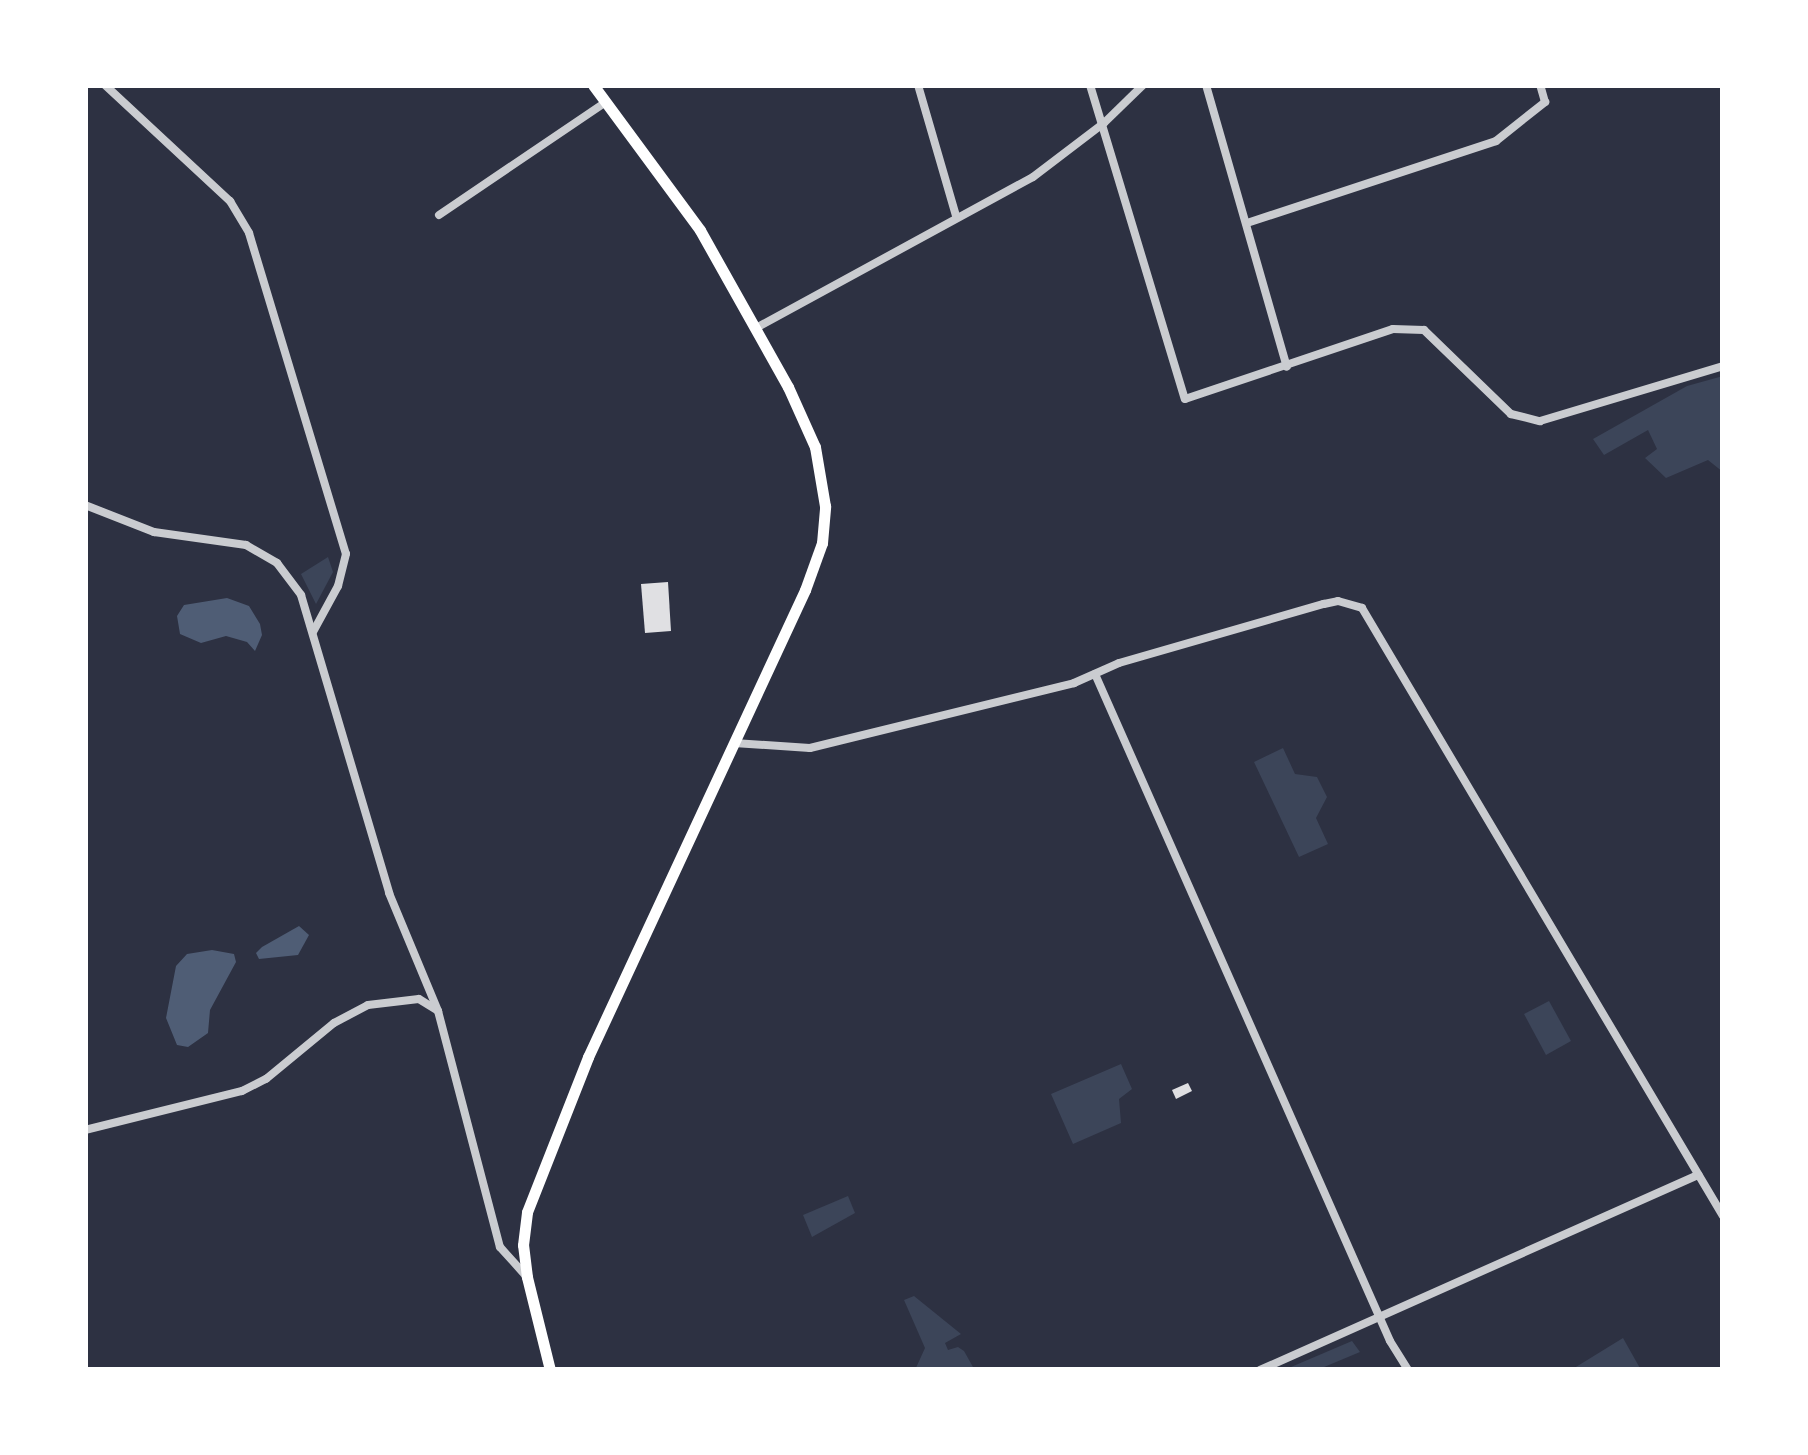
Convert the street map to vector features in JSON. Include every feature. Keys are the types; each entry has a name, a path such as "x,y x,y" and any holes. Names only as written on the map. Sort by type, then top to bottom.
{"main road":[{"path":"550,1370 527,1277 523,1245 527,1212 549,1147 806,590 822,543 825,506 822,473 809,432 756,328 700,230 593,85"}],"street":[{"path":"105,85 230,201 249,233 346,554 338,586 313,632"},
{"path":"918,85 956,216"},
{"path":"1090,85 1185,399 1393,329 1424,330 1511,414 1540,421 1723,366"},
{"path":"756,328 1032,177 1104,123 1144,85"},
{"path":"1206,85 1287,366"},
{"path":"1247,223 1496,142 1544,102 1540,85"},
{"path":"439,215 606,102"},
{"path":"85,505 154,532 246,545 278,563 301,595 389,893 438,1011 500,1246 527,1277"},
{"path":"734,743 810,748 938,712 1074,683 1118,663 1324,604 1338,601 1362,608 1723,1216"},
{"path":"1095,674 1408,1370"},
{"path":"85,1130 242,1091 266,1079 334,1023 368,1004 420,999 438,1011"},
{"path":"1260,1370 1699,1176"}],"shaded area":[{"path":"1723,376 1723,472 1708,460 1666,478 1645,458 1657,449 1648,430 1604,455 1593,439 1687,386"},
{"path":"328,557 333,572 316,604 301,574"},
{"path":"227,598 249,606 260,624 262,635 255,651 247,642 226,636 201,643 180,634 177,616 184,605"},
{"path":"1283,748 1295,774 1317,777 1327,797 1316,818 1328,844 1299,857 1254,762"},
{"path":"299,926 309,935 298,955 259,959 256,953 262,947"},
{"path":"212,950 234,954 236,962 210,1010 208,1033 188,1047 177,1045 166,1018 176,966 187,954"},
{"path":"1549,1001 1571,1041 1546,1055 1524,1014"},
{"path":"1121,1064 1132,1089 1119,1099 1121,1123 1073,1144 1051,1094"},
{"path":"848,1196 855,1213 812,1237 803,1215"},
{"path":"914,1296 961,1334 945,1343 948,1350 958,1347 964,1351 973,1367 915,1370 925,1348 904,1300"},
{"path":"1623,1338 1641,1370 1571,1370"},
{"path":"1352,1341 1360,1352 1317,1370 1284,1370"}],"building":[{"path":"668,582 671,631 645,633 641,584"},
{"path":"1188,1083 1192,1091 1176,1099 1172,1090"}]}
